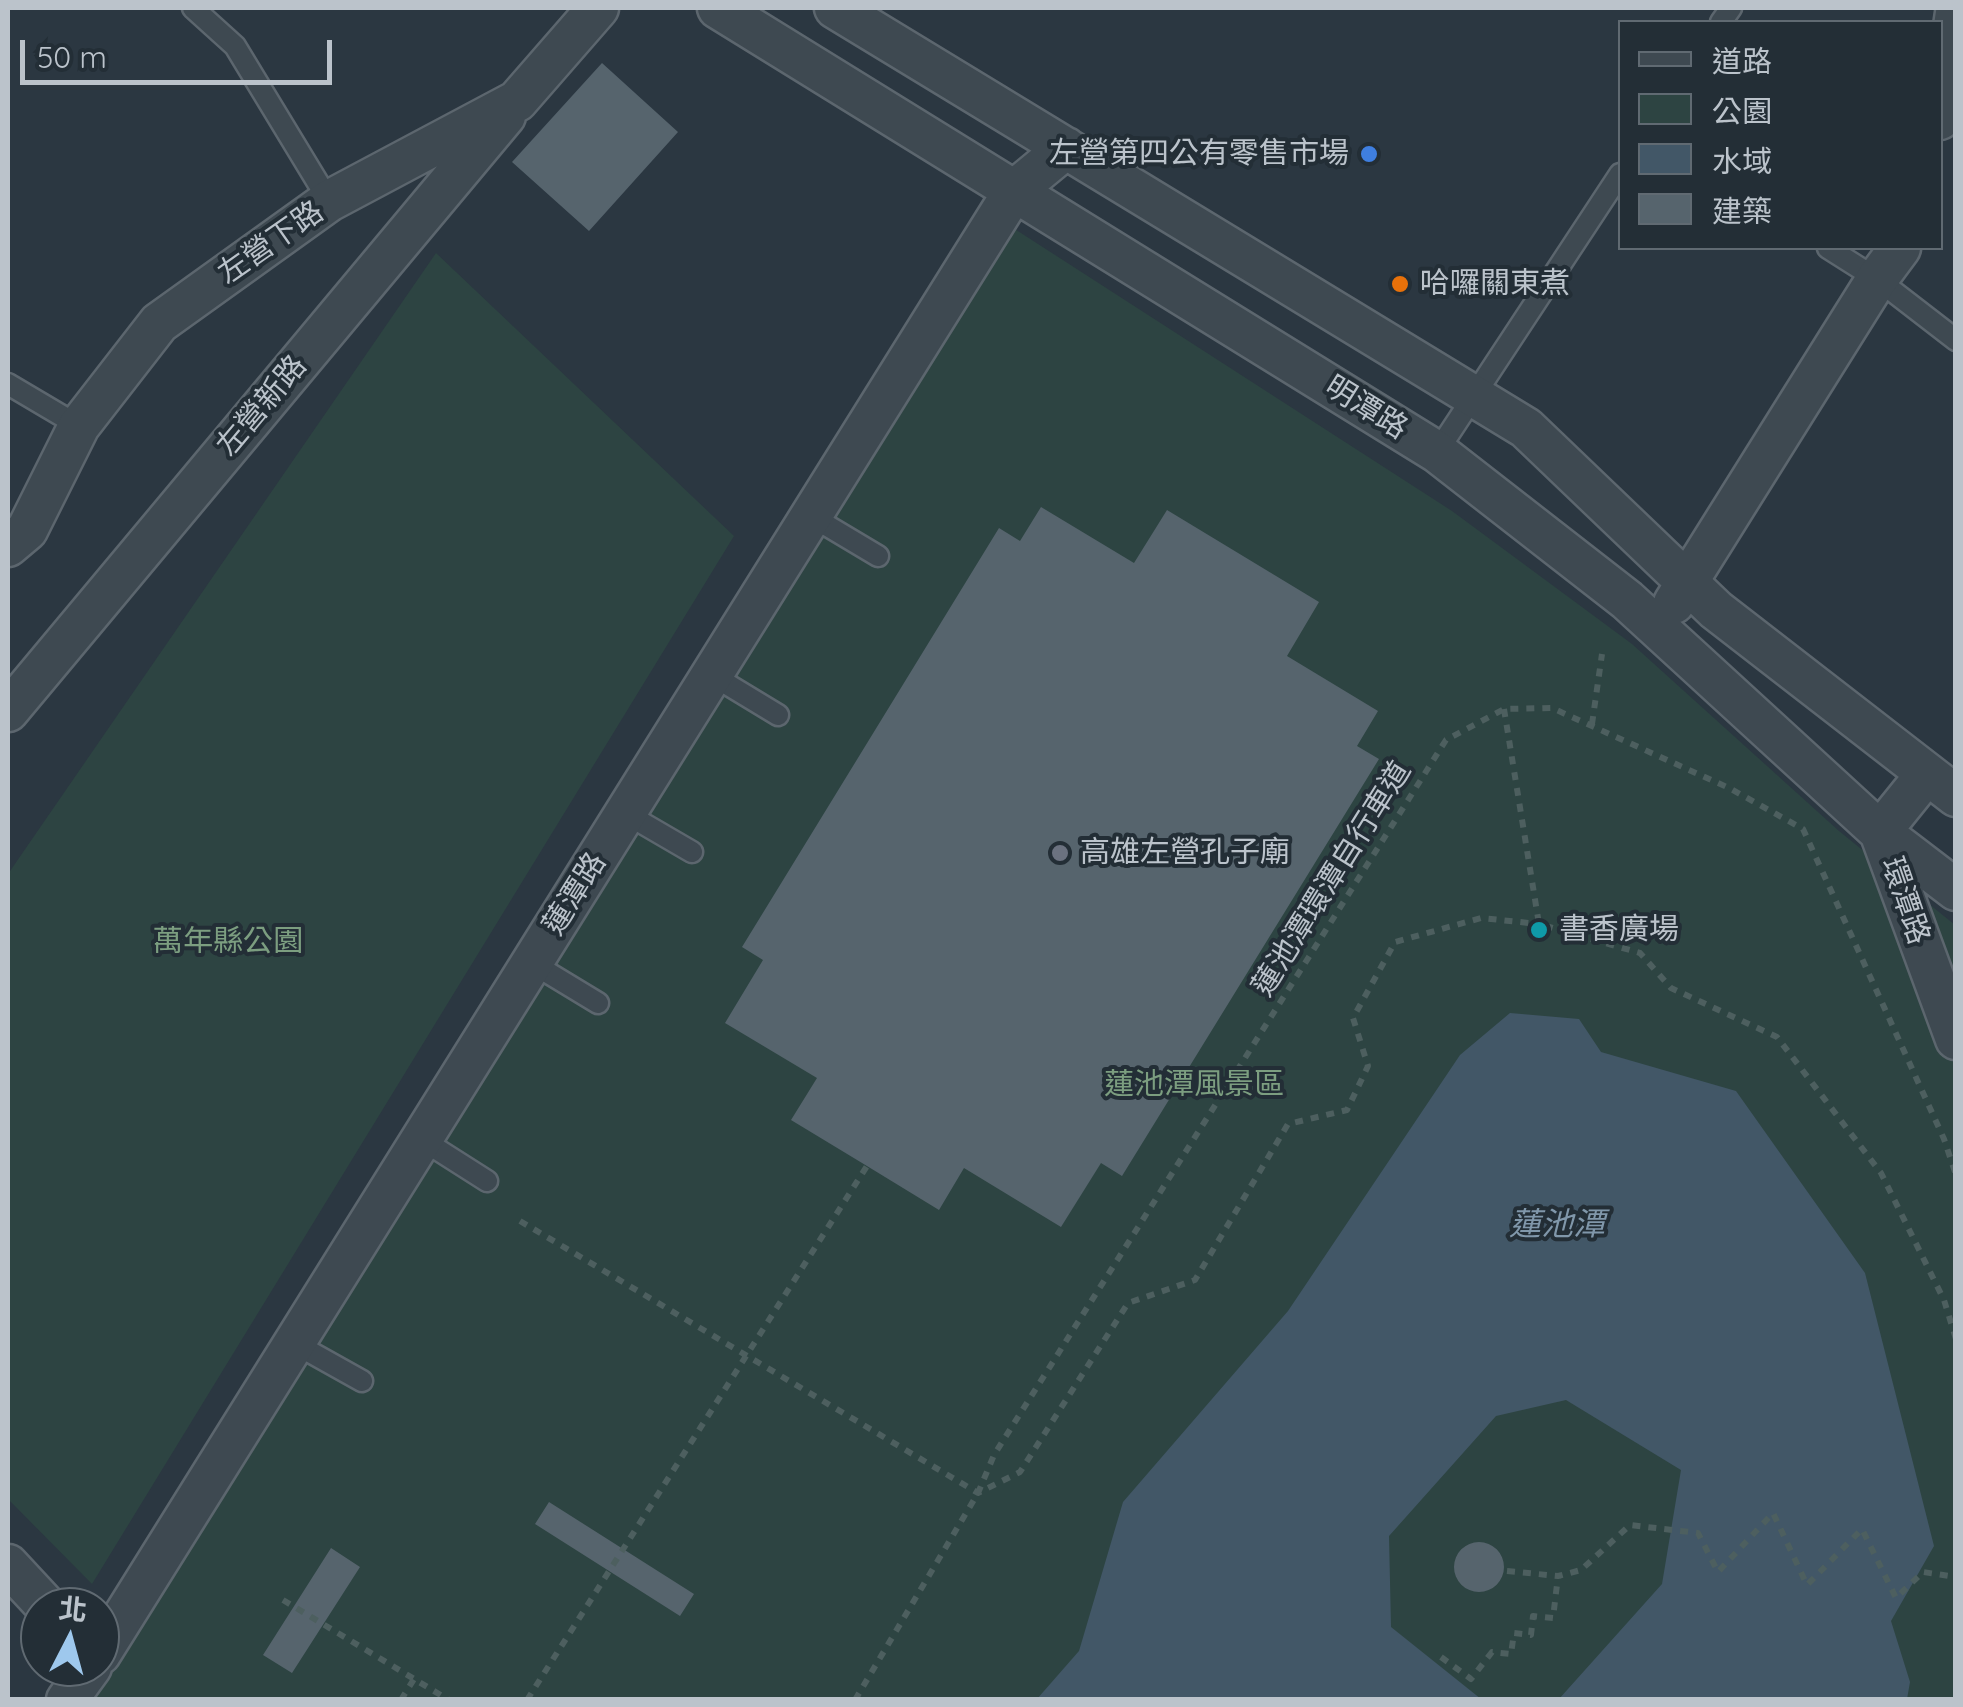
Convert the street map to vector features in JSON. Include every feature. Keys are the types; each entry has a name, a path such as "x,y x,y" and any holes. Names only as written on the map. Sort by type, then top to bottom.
{"street":[{"name":"左營下路","path":"8,546 27,530 79,426 159,323 329,201 517,101 598,8"},
{"name":"明潭路","path":"718,8 1438,452 1627,600 1880,832 1956,890"},
{"path":"835,8 1526,428 1725,617 1941,785"},
{"path":"1943,100 1956,12"},
{"name":"左營新路","path":"8,711 517,101"},
{"name":"蓮潭路","path":"120,1622 1014,191 1066,148"},
{"path":"1657,629 1888,263"},
{"name":"環潭路","path":"1941,785 1880,832 1956,1039"},
{"path":"8,1566 28,1587"}],"lane":[{"path":"193,8 235,46 329,201"},
{"path":"1438,452 1618,177"},
{"path":"1836,250 1888,263 1956,340"},
{"path":"8,384 79,426"},
{"path":"811,516 878,556"},
{"path":"712,674 778,715"},
{"path":"625,813 692,852"},
{"path":"532,963 598,1003"},
{"path":"421,1140 487,1181"},
{"path":"294,1343 362,1381"}],"path":[{"path":"1592,724 1602,654"},
{"path":"1504,708 1539,924"},
{"name":"蓮池潭環潭自行車道","path":"855,1700 978,1493 994,1455 1446,740 1504,708 1552,708 1592,724 1729,788 1803,829 1944,1139 1956,1174"},
{"path":"520,1221 978,1493 1020,1472 1128,1303 1195,1280 1288,1124 1347,1110 1368,1066 1354,1018 1395,942 1480,918 1539,924 1640,953 1672,988 1777,1037 1881,1173 1944,1300 1956,1339"},
{"path":"527,1700 866,1166"},
{"path":"1506,1572 1558,1576 1581,1570 1630,1525 1698,1533 1718,1572 1773,1513 1807,1585 1862,1529 1896,1598 1923,1572 1956,1576"},
{"path":"1441,1658 1471,1680 1492,1652 1511,1654 1514,1633 1531,1635 1533,1616 1552,1618 1558,1576"},
{"path":"283,1600 449,1700"},
{"path":"401,1700 414,1679"}],"green space":[{"name":"蓮池潭風景區","path":"1007,224 1452,511 1632,644 1839,831 1955,925 1955,1699 88,1700 96,1687 120,1687 120,1649"},
{"name":"萬年縣公園","path":"436,253 734,536 92,1584 8,1499 8,874"}],"water":[{"name":"蓮池潭","path":"1510,1013 1579,1019 1601,1052 1736,1091 1865,1273 1934,1546 1891,1621 1910,1682 1907,1699 1559,1699 1662,1584 1681,1470 1566,1400 1496,1416 1389,1536 1391,1627 1481,1699 1037,1699 1079,1651 1123,1502 1288,1311 1460,1055"}],"building":[{"path":"602,63 678,132 589,231 512,162"},
{"name":"高雄左營孔子廟","path":"1041,507 1134,563 1167,510 1319,602 1287,656 1378,711 1357,746 1379,759 1122,1176 1101,1163 1061,1227 964,1168 939,1210 791,1120 817,1078 725,1023 763,960 742,947 999,528 1020,541"},
{"path":"549,1502 694,1594 680,1616 535,1524"},
{"path":"1479,1542 1497,1549 1504,1567 1497,1585 1479,1592 1461,1585 1454,1567 1461,1549"},
{"path":"331,1548 360,1567 292,1673 263,1655"}],"place":[{"name":"左營第四公有零售市場","path":"1369,154"},
{"name":"哈囉關東煮","path":"1400,284"},
{"name":"高雄左營孔子廟","path":"1060,853"},
{"name":"書香廣場","path":"1539,930"}]}
